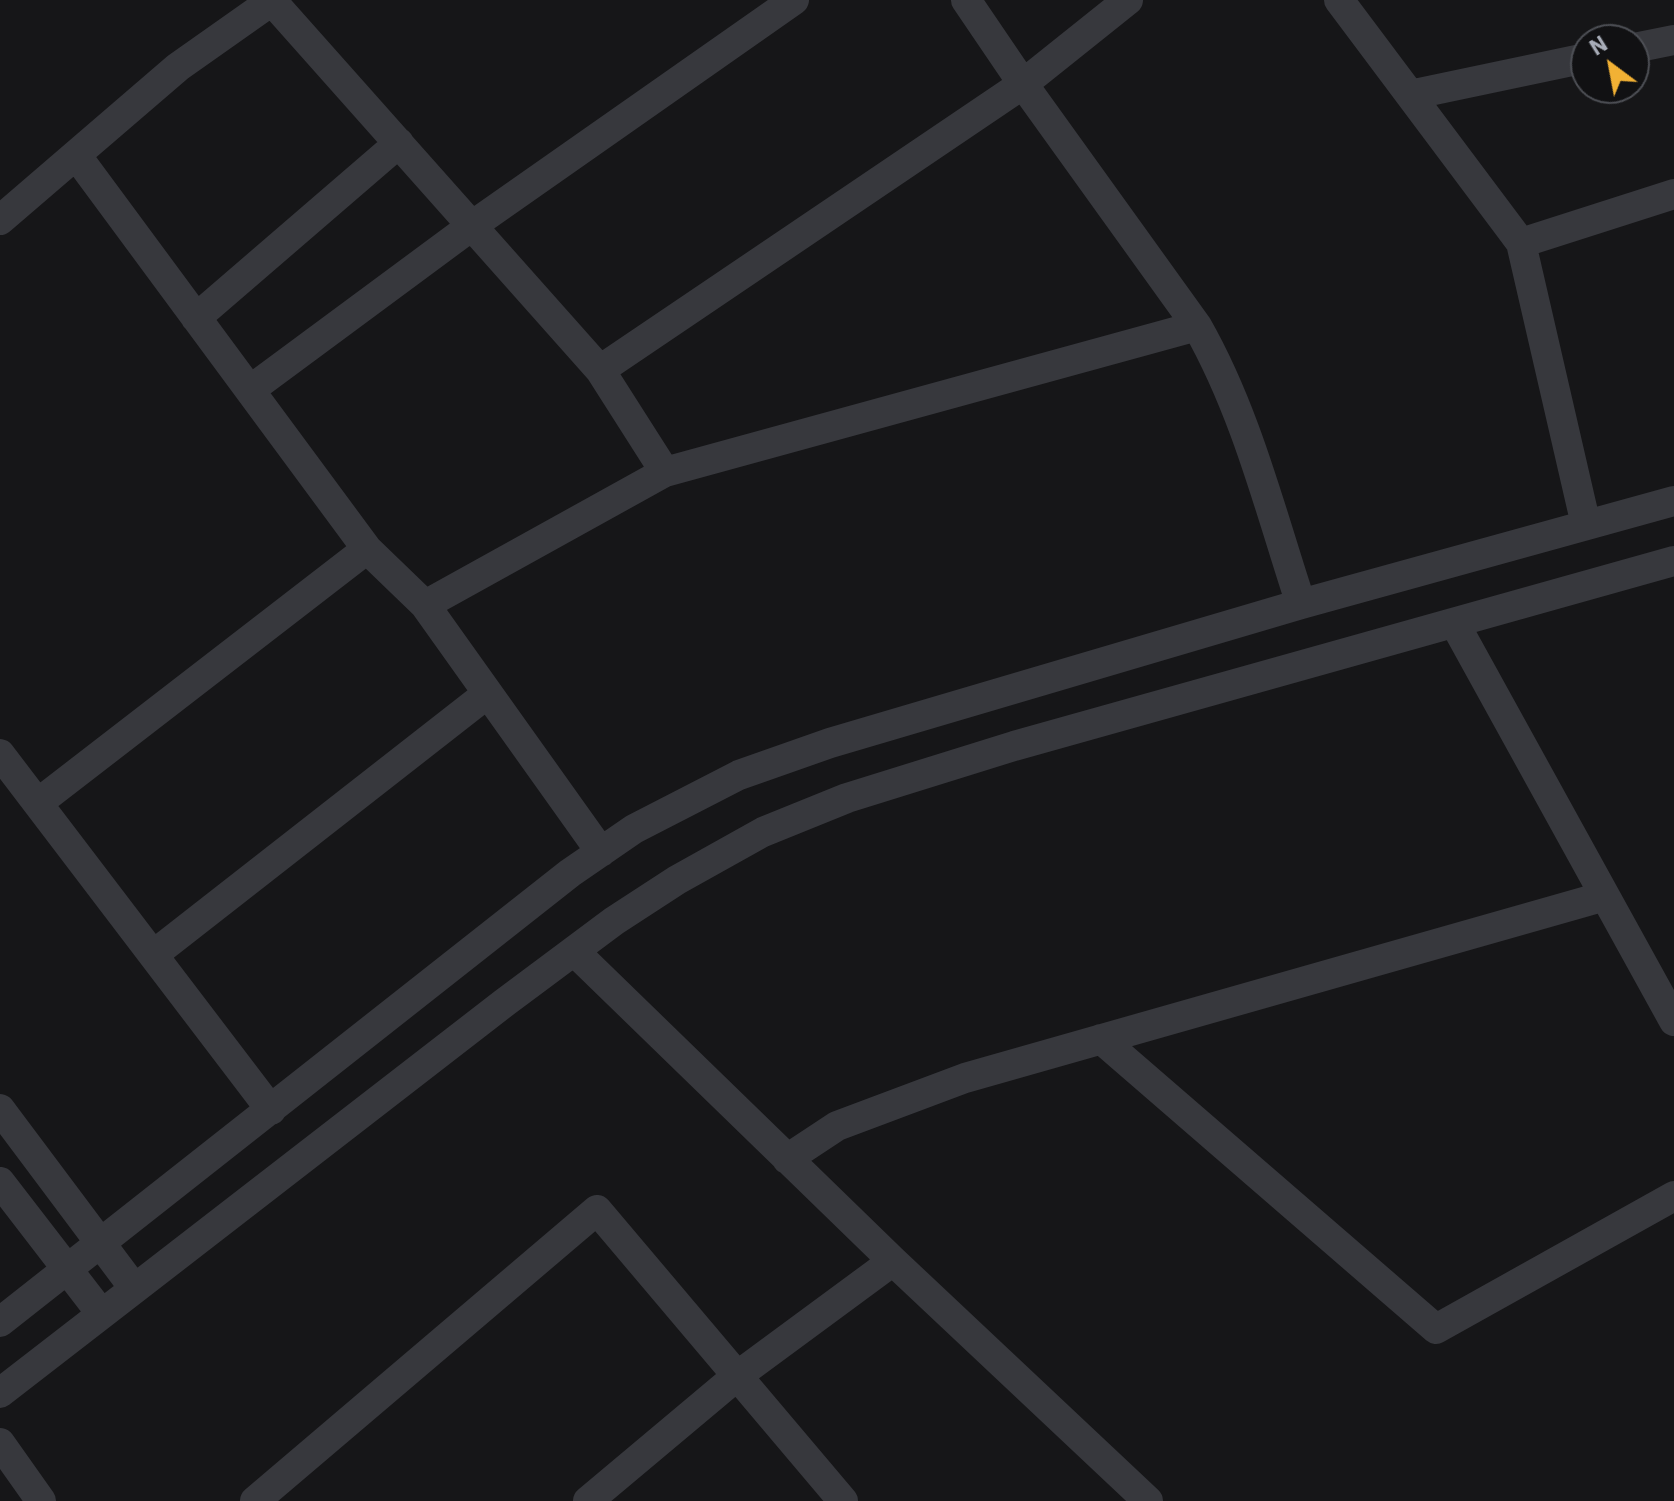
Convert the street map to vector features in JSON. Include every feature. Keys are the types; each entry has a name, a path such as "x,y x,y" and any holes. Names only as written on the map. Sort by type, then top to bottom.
{"street":[{"path":"0,220 178,67 273,0 600,370 665,472"},
{"path":"250,390 473,225 794,0"},
{"path":"966,0 1197,326 1220,367 1236,404 1301,604"},
{"path":"600,370 1023,84 1128,0"},
{"path":"1339,0 1521,243 1586,525"},
{"path":"1650,45 1674,40"},
{"path":"1410,95 1570,61"},
{"path":"196,318 399,143"},
{"path":"76,155 367,549 425,605 601,852"},
{"path":"1521,243 1674,194"},
{"path":"425,605 665,472 1197,326"},
{"path":"0,1322 570,873 634,829 739,775 845,739 1301,604 1674,501"},
{"path":"38,803 367,549"},
{"path":"0,1393 574,951 677,880 763,832 847,798 1014,746 1674,561"},
{"path":"1455,624 1674,1021"},
{"path":"153,955 487,694"},
{"path":"0,754 271,1110"},
{"path":"787,1159 837,1126 965,1078 1605,896"},
{"path":"574,951 893,1261 1148,1501"},
{"path":"1101,1039 1436,1329 1674,1196"},
{"path":"0,1109 134,1288"},
{"path":"0,1182 101,1313"},
{"path":"255,1501 597,1210 843,1501"},
{"path":"588,1501 737,1376 893,1261"},
{"path":"0,1443 41,1501"}]}
